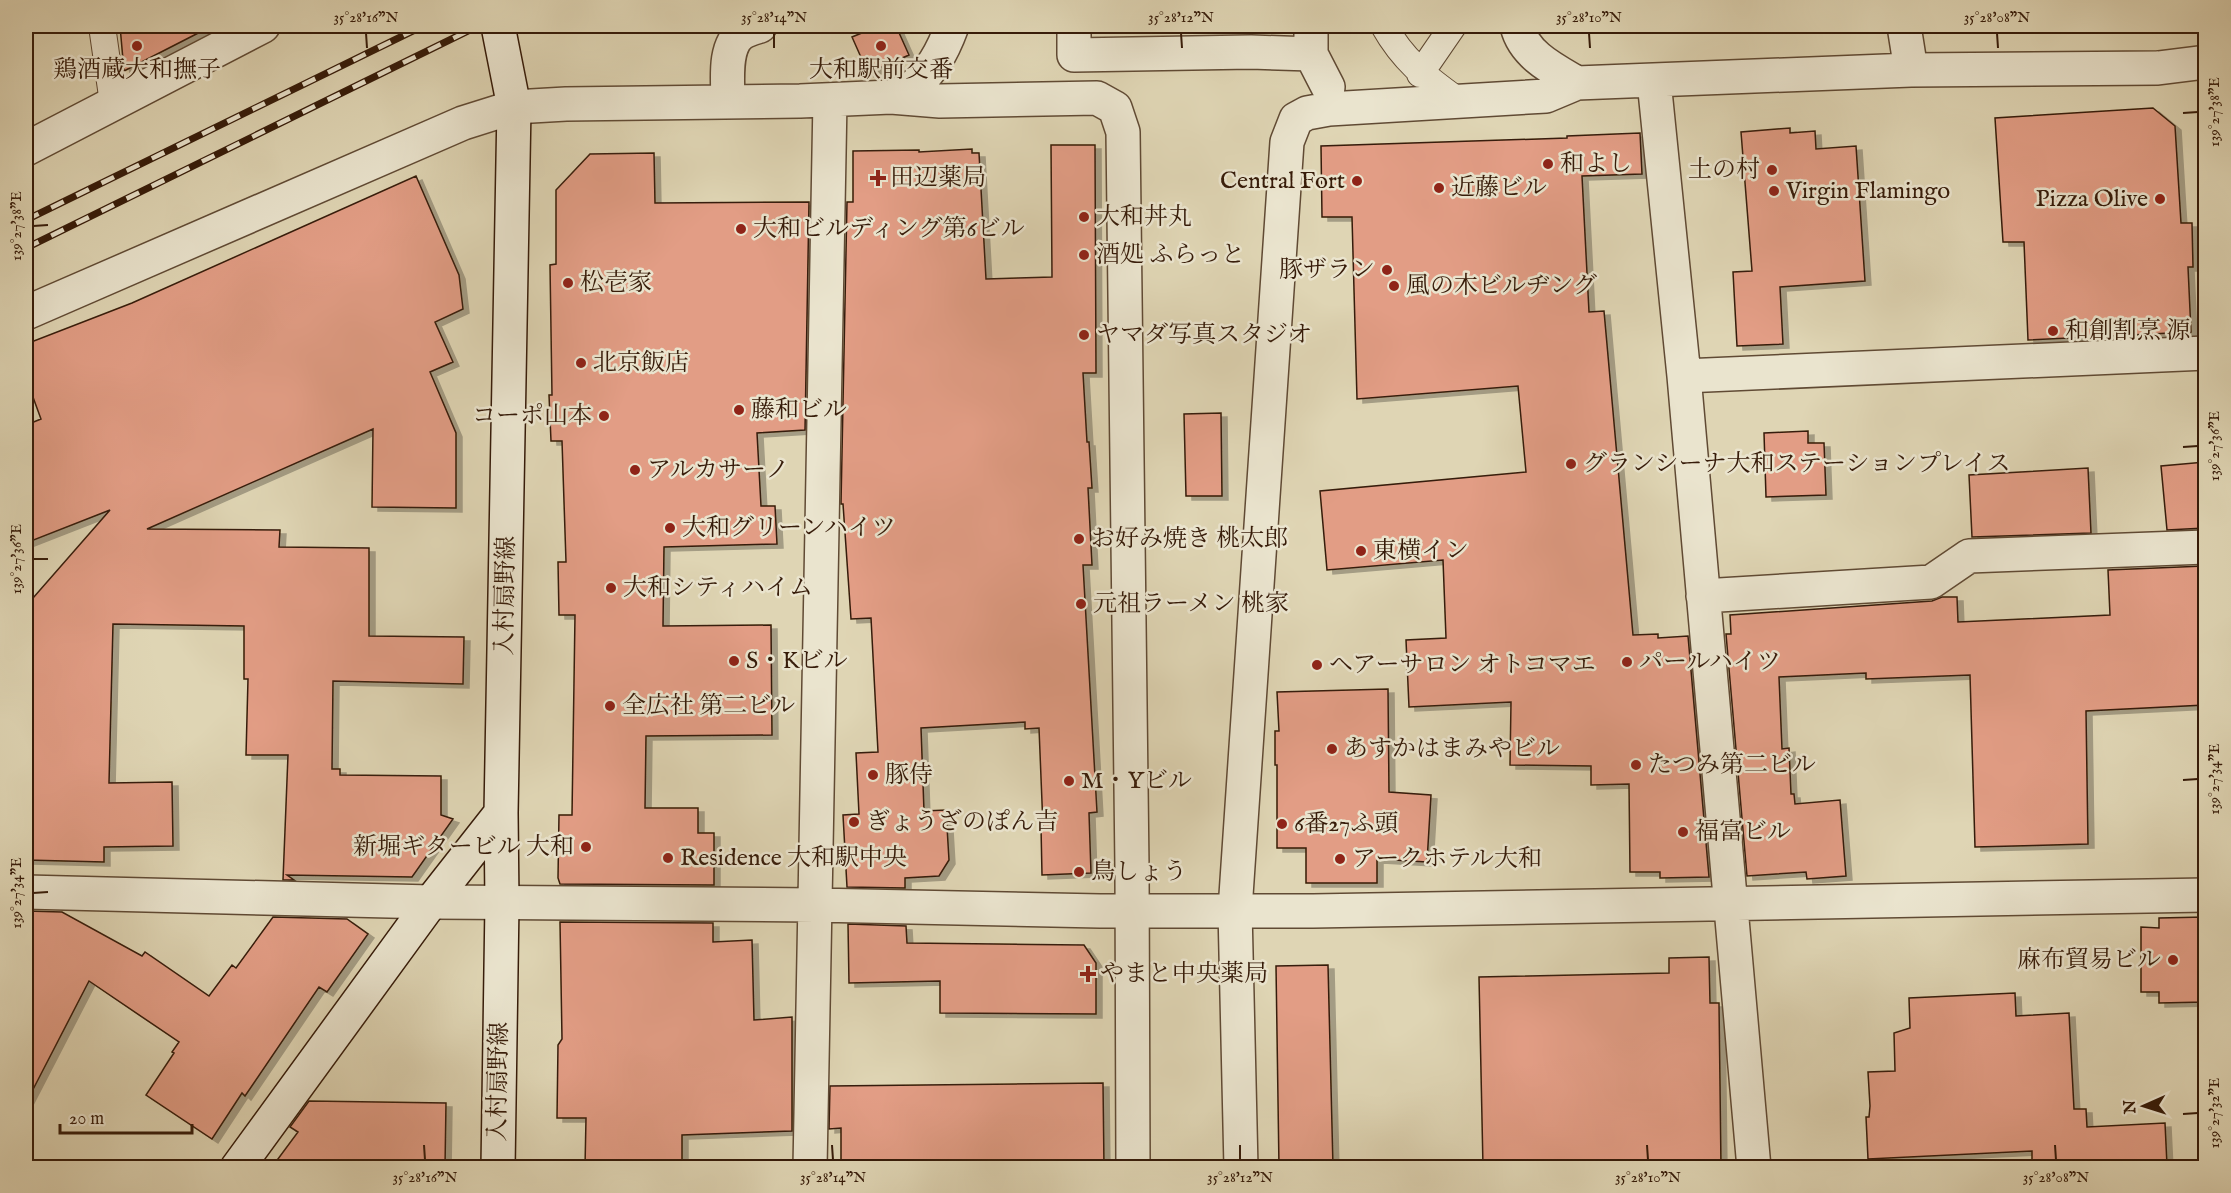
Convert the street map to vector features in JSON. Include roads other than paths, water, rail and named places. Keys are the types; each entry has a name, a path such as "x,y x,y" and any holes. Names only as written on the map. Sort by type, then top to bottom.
{"street":[{"path":"26,149 262,26"},
{"name":"入村扇野線","path":"498,26 514,107 501,813 498,1167"},
{"path":"728,102 729,59 733,45 740,34 759,26"},
{"path":"891,97 913,88 930,69 946,44 952,26"},
{"path":"1074,26 1074,55 1251,52 1311,40 1328,87"},
{"path":"1517,26 1522,41 1535,56 1577,83"},
{"path":"1904,26 1911,70"},
{"path":"1241,1167 1235,910 1286,154 1290,130 1296,118 1307,112 1329,109 1546,96 1577,83 1911,70 2158,68 2205,62"},
{"path":"1654,81 1684,376 1754,1167"},
{"path":"26,313 463,123 514,107 891,97 940,101 1097,98 1115,108 1123,132 1133,1167"},
{"path":"810,1167 830,100"},
{"path":"1684,376 2205,353"},
{"path":"1703,596 1932,582 1969,556 2205,547"},
{"path":"237,1167 431,902 501,813"},
{"path":"26,892 431,902 1313,911 2205,895"}],"lane":[{"path":"102,26 113,103"},
{"path":"1384,26 1395,45 1420,74 1457,100"},
{"path":"1420,74 1452,26"}],"railway":[{"path":"26,220 423,26"},
{"path":"26,248 478,26"}],"place":[{"name":"鶏酒蔵大和撫子","path":"137,46"},
{"name":"大和駅前交番","path":"881,46"},
{"name":"和よし","path":"1548,164"},
{"name":"土の村","path":"1772,170"},
{"name":"田辺薬局","path":"878,178"},
{"name":"Central Fort","path":"1357,181"},
{"name":"近藤ビル","path":"1439,188"},
{"name":"Virgin Flamingo","path":"1774,191"},
{"name":"Pizza Olive","path":"2160,199"},
{"name":"大和丼丸","path":"1084,217"},
{"name":"大和ビルディング第6ビル","path":"741,229"},
{"name":"酒処 ふらっと","path":"1084,255"},
{"name":"豚ザラン","path":"1387,270"},
{"name":"松壱家","path":"568,283"},
{"name":"風の木ビルヂング","path":"1394,286"},
{"name":"和創割烹 源","path":"2053,331"},
{"name":"ヤマダ写真スタジオ","path":"1084,335"},
{"name":"北京飯店","path":"581,363"},
{"name":"藤和ビル","path":"739,410"},
{"name":"コーポ山本","path":"604,416"},
{"name":"グランシーナ大和ステーションプレイス","path":"1571,464"},
{"name":"アルカサーノ","path":"635,470"},
{"name":"大和グリーンハイツ","path":"670,528"},
{"name":"お好み焼き 桃太郎","path":"1079,539"},
{"name":"東横イン","path":"1361,551"},
{"name":"大和シティハイム","path":"611,588"},
{"name":"元祖ラーメン 桃家","path":"1081,604"},
{"name":"S・Kビル","path":"734,661"},
{"name":"パールハイツ","path":"1627,662"},
{"name":"ヘアーサロン オトコマエ","path":"1317,665"},
{"name":"全広社 第二ビル","path":"610,706"},
{"name":"あすかはまみやビル","path":"1332,749"},
{"name":"たつみ第二ビル","path":"1636,765"},
{"name":"豚侍","path":"873,775"},
{"name":"M・Yビル","path":"1069,781"},
{"name":"ぎょうざのぽん吉","path":"854,822"},
{"name":"6番27ふ頭","path":"1282,824"},
{"name":"福富ビル","path":"1683,832"},
{"name":"新堀ギタービル 大和","path":"586,847"},
{"name":"Residence 大和駅中央","path":"668,858"},
{"name":"アークホテル大和","path":"1340,859"},
{"name":"鳥しょう","path":"1079,872"},
{"name":"麻布貿易ビル","path":"2173,960"},
{"name":"やまと中央薬局","path":"1088,974"}]}
